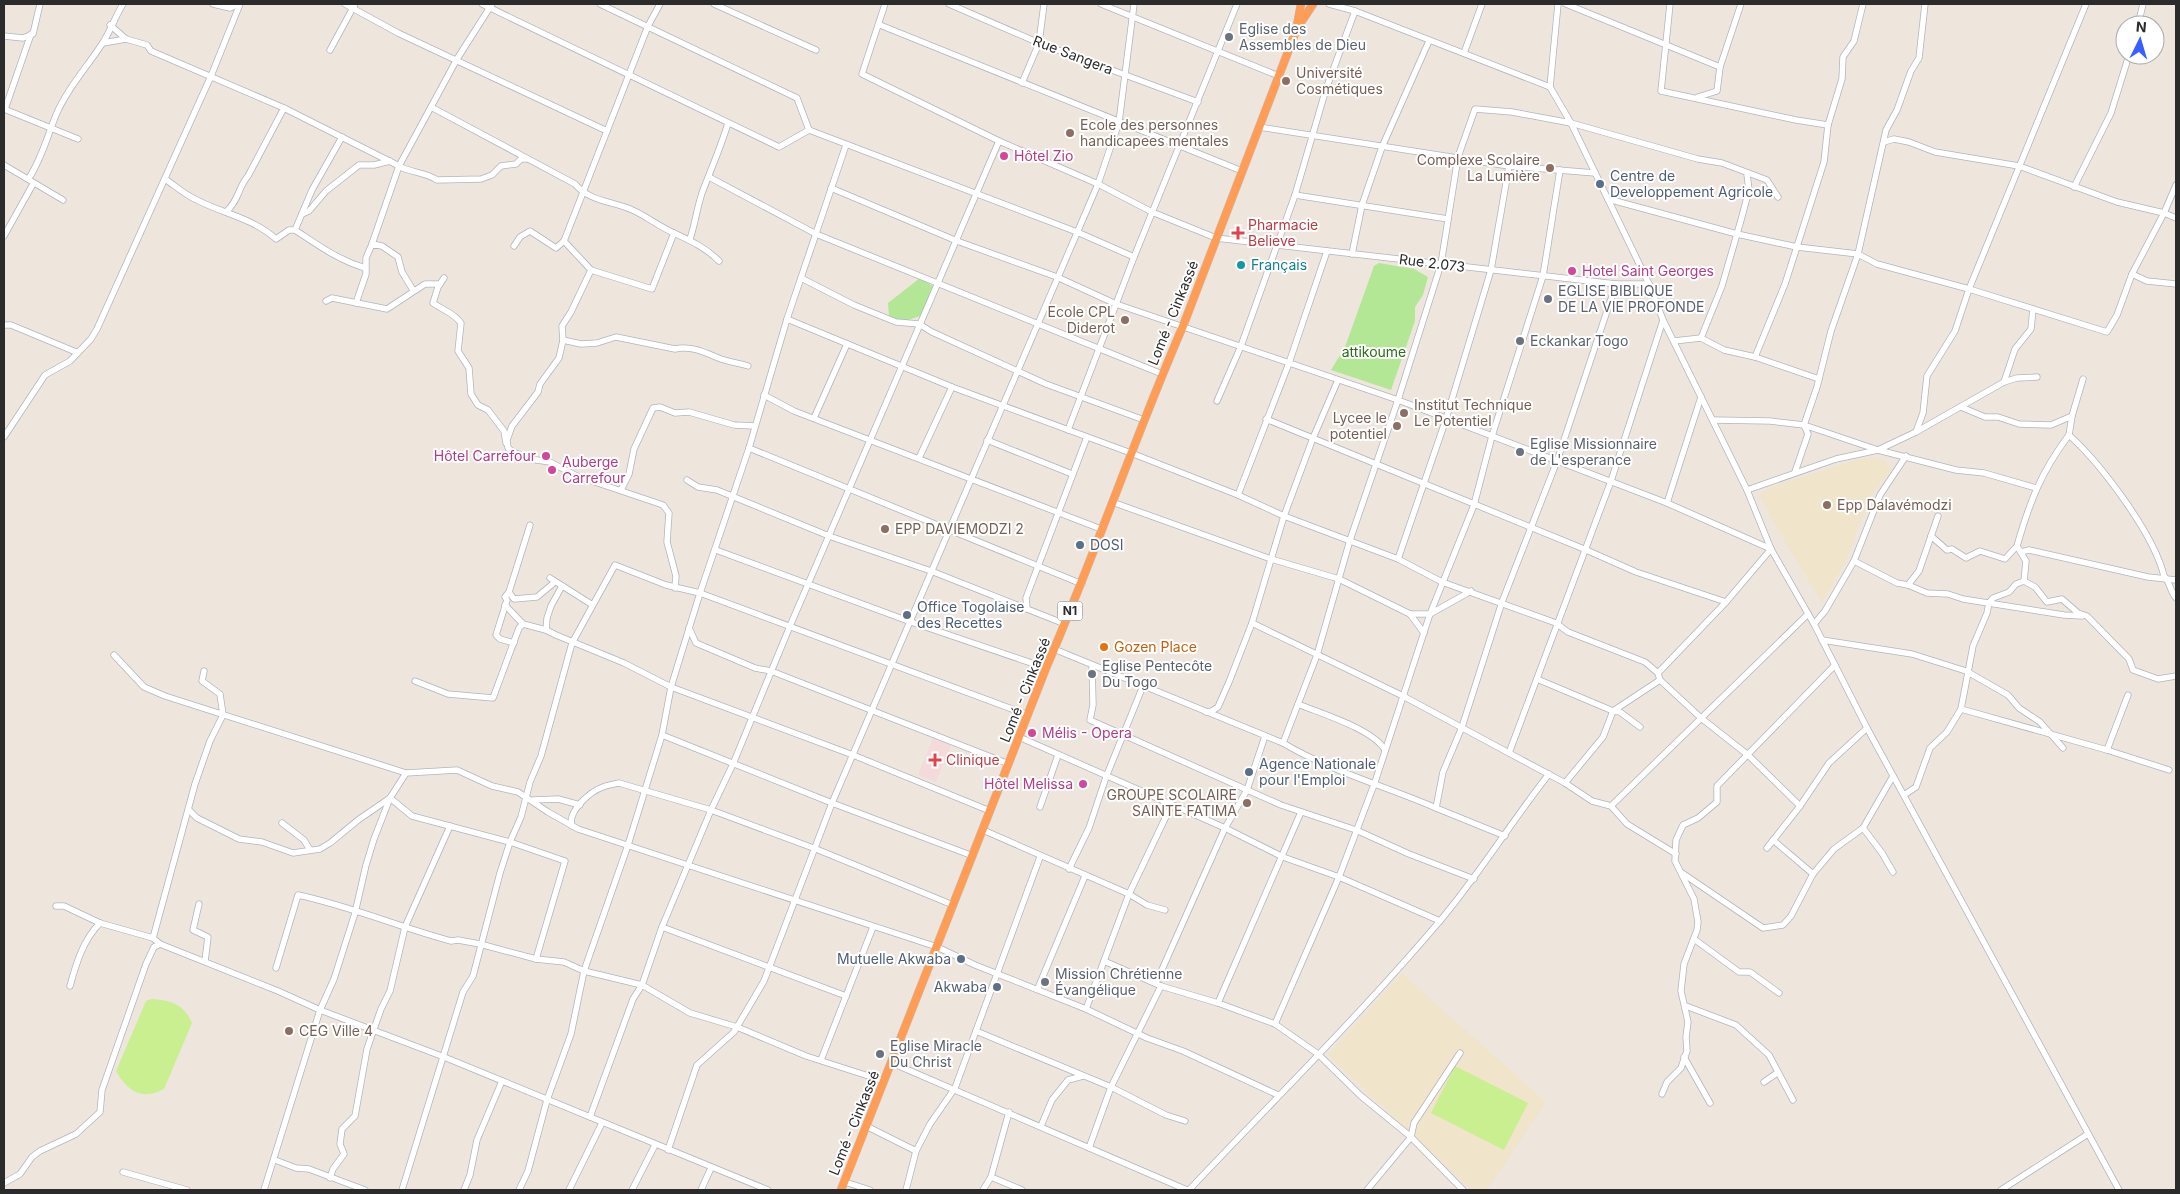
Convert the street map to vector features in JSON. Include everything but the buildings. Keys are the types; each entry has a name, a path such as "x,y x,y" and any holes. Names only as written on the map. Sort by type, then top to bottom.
{"highway":[{"name":"Lomé - Cinkassé","path":"841,1190 1046,668 1082,584 1101,529 1162,374 1183,326 1296,31 1301,4"},
{"name":"Lomé - Cinkassé","path":"1296,31 1313,4"}],"street":[{"path":"40,4 4,109 78,138"},
{"path":"28,178 38,165 56,114 85,67 103,43 110,25 124,4"},
{"path":"213,4 230,8 239,4"},
{"path":"4,437 45,375 70,361 76,352 91,339 97,329 211,76 239,4"},
{"path":"345,4 354,6 398,33 457,59 607,131"},
{"path":"482,4 490,6 630,76 779,147 809,130"},
{"path":"600,4 797,98 809,130 1076,232 1134,257"},
{"path":"514,246 520,237 530,232 556,248 564,241 584,195 648,26 660,4"},
{"path":"714,4 816,50"},
{"path":"885,4 880,25 1242,171"},
{"name":"Rue Sangera","path":"949,4 1039,43 1198,102"},
{"path":"1022,83 1039,43 1044,4"},
{"path":"1101,4 1279,76"},
{"path":"668,1150 697,1066 727,1041 764,981 832,803 911,622 1016,371 1098,184 1120,122 1134,4"},
{"path":"1068,430 1134,257 1237,4"},
{"path":"1329,4 1355,11 1550,87"},
{"path":"1464,53 1482,4"},
{"path":"1558,4 1550,87 1572,123 1649,284 1663,320 1747,490 1771,548 1814,624 1867,728 2119,1190"},
{"path":"1566,4 1720,68"},
{"path":"1670,4 1661,91 1696,97 1722,105 1828,125"},
{"path":"1696,97 1717,91 1720,68 1741,4"},
{"path":"1755,357 1785,284 1824,162 1828,125 1842,79 1843,56 1854,41 1863,4"},
{"path":"1795,472 1808,434 1804,425 1819,379 1830,331 1858,254 1884,142 1904,86 1920,58 1925,4"},
{"path":"1916,432 1923,413 1927,376 1955,331 1969,289 2084,14 2086,4"},
{"path":"330,50 354,6"},
{"path":"356,303 366,274 366,258 399,166 457,59 490,6"},
{"path":"1217,401 1241,346 1295,195 1326,89 1355,11"},
{"path":"110,25 126,39 147,45 151,51 284,108 414,173 432,176 437,180 452,178 475,180 492,175 501,166 528,158"},
{"name":"Rue 2.073","path":"880,25 862,74 999,141 1098,184 1152,212 1216,238 1616,284 1649,284"},
{"path":"4,36 23,38 31,34"},
{"path":"103,43 126,39"},
{"path":"1352,254 1362,205 1382,147 1429,41"},
{"path":"2074,187 2111,113 2126,65"},
{"path":"431,107 575,184 584,195 630,209 674,233 690,239 707,249 719,261"},
{"path":"226,212 237,201 241,185 248,176 284,108"},
{"path":"1283,743 1317,656 1374,464 1398,400 1441,264 1458,157 1475,109 1512,112 1572,123 1698,159 1722,163 1767,180 1778,197"},
{"path":"690,239 708,177 718,156 728,123"},
{"path":"1259,127 1509,166 1595,173"},
{"path":"296,230 312,190 342,137"},
{"path":"1884,142 1894,139 1909,142 1935,152 2019,166 2117,202 2164,213 2176,218"},
{"path":"590,1118 633,1000 642,985 662,926 687,864 733,764 808,582 850,490 919,324 957,241 975,193 999,141"},
{"path":"519,1190 540,1134 547,1100 571,1034 584,971 628,845 662,735 671,687 683,647 749,448 787,319 846,145"},
{"path":"302,214 308,211 326,191 359,165 374,165 390,161"},
{"path":"4,165 28,178 33,184 63,200"},
{"path":"1398,559 1422,484 1446,419 1491,270 1509,166"},
{"path":"1275,1024 1339,877 1375,782 1430,614 1474,505 1492,436 1543,276 1560,170"},
{"path":"1701,338 1722,286 1737,234 1749,190 1747,174"},
{"path":"708,177 816,234 1162,374"},
{"path":"165,179 192,197 267,231 276,240 289,230 296,230 326,251 349,263 365,268"},
{"path":"4,236 33,184"},
{"path":"1608,199 1737,234 1797,247 1858,254 1877,264 1969,289 2107,332 2117,315 2132,274 2164,213 2176,185"},
{"path":"832,188 957,241 1057,277 1116,304 1398,400 1667,503 1771,548"},
{"path":"1295,195 1448,219"},
{"path":"564,241 592,270 652,289 674,233"},
{"path":"372,244 382,246 398,257 402,272 413,290"},
{"path":"1238,495 1289,363 1327,251"},
{"path":"508,448 512,426 538,392 540,384 559,358 562,326 592,270"},
{"path":"2132,274 2147,281 2176,284"},
{"path":"444,278 433,303 442,309 451,311 461,322 458,351 469,368 471,394 478,405 492,414 496,424 504,431 508,448 530,459 550,462 577,476 662,504 668,509 667,542 676,576 675,588"},
{"path":"801,278 877,315 896,322 919,324 932,332 1016,371 1144,420"},
{"path":"326,301 332,298 387,309 413,290 425,284 440,284"},
{"path":"1436,808 1442,772 1462,727 1502,602 1557,461 1616,284"},
{"path":"2004,382 2015,349 2032,329 2033,309"},
{"path":"787,319 903,365 952,387 1238,495 1284,516 1398,559 1442,582 1556,623 1568,632 1645,662 1658,672 1660,680 1701,718 1748,755 1800,806"},
{"path":"1509,753 1556,623 1611,481 1663,320"},
{"path":"4,325 11,325 76,352"},
{"path":"562,340 581,344 597,343 616,337 675,349 682,347 697,350 721,360 735,361 748,366"},
{"path":"1674,341 1701,338 1724,350 1755,357 1819,379"},
{"path":"814,418 847,344"},
{"path":"1747,490 1836,459 1878,450 1916,432 2004,382 2017,378 2037,377"},
{"path":"1206,712 1218,707 1252,623 1284,516 1312,438 1338,380"},
{"path":"1932,536 1946,550 1952,550 1966,558 1980,551 2005,558 2017,546 2029,502 2050,460 2069,435 2072,416 2083,380"},
{"path":"919,458 952,387"},
{"path":"764,395 794,411 1101,529"},
{"path":"1667,503 1701,397"},
{"path":"621,490 629,474 634,449 653,408 660,407 674,413 689,412 734,425 755,426"},
{"path":"1961,407 1985,417 1998,417 2019,424 2051,425 2072,416"},
{"path":"1266,419 1636,572 1726,602"},
{"path":"1712,420 1770,421 1804,425 1878,450 1956,470 1984,473 2036,488"},
{"path":"2069,435 2106,472 2147,538 2167,579 2170,592 2176,598"},
{"path":"1028,609 1026,598 1087,437"},
{"path":"987,440 1072,474"},
{"path":"749,448 1082,584"},
{"path":"1814,624 1825,611 1854,561 1880,495 1906,456"},
{"path":"687,480 698,487 717,490 830,536 931,571 1065,624"},
{"path":"1112,502 1271,558 1339,579 1410,614 1430,614 1470,592"},
{"path":"1908,585 1919,571 1938,516"},
{"path":"514,643 500,638 496,634 530,525"},
{"path":"2017,546 2026,561 2024,581"},
{"path":"1658,672 1726,602 1771,548"},
{"path":"716,550 808,582 911,622 1046,668"},
{"path":"2021,552 2029,550 2176,580"},
{"path":"1854,561 1897,583 1908,585 1927,593 1948,594 1963,599 2064,615 2087,616"},
{"path":"402,1190 463,992 473,976 480,944 510,842 529,798 572,643 591,604 614,565 675,588 700,593 1028,715"},
{"path":"506,602 512,602 514,599 537,597 552,580 591,604"},
{"path":"1904,795 1916,787 1930,748 1947,732 1961,709 1966,671 1989,603 1992,598 2009,592 2016,584 2024,581 2035,587 2047,602 2062,599 2078,613 2087,616 2129,659 2132,670 2158,679 2176,676"},
{"path":"546,630 551,606 562,586"},
{"path":"509,592 514,599"},
{"path":"506,602 523,624 546,630 572,643 624,663 671,687 752,719 853,755 990,811"},
{"path":"1410,614 1424,633"},
{"path":"1611,806 1808,614"},
{"path":"1252,623 1403,696 1549,774 1592,801 1611,806 1627,824 1676,854"},
{"path":"415,681 448,694 493,698 523,624"},
{"path":"689,628 696,643"},
{"path":"1822,640 1912,654 1966,671 2008,695 2019,708 2040,722 2063,748"},
{"path":"683,647 696,643 755,668 771,671 1009,764"},
{"path":"1054,649 1283,743 1314,761 1375,782 1505,836"},
{"path":"114,655 144,687 193,706 406,773 457,770 492,786 518,792 572,826 793,901 937,947 997,973 1038,988 1137,1033 1183,1051 1278,1095"},
{"path":"1092,665 1094,705 1090,720 1138,744 1151,746 1247,790 1301,812 1356,830 1409,854 1474,879"},
{"path":"1662,1094 1667,1082 1681,1068 1687,1051 1688,1022 1686,1006 1681,991 1684,964 1697,930 1697,909 1675,861 1676,840 1683,825 1698,818 1717,802 1717,786 1835,665"},
{"path":"153,938 195,784 210,741 223,715 220,694 202,681 204,671"},
{"path":"1537,679 1613,711 1620,712 1640,727"},
{"path":"1565,783 1603,737 1613,711 1660,680"},
{"path":"1069,869 1089,828 1106,777 1144,686"},
{"path":"2107,750 2128,695"},
{"path":"1298,704 1359,728 1380,742 1386,750"},
{"path":"1961,709 2107,750 2169,770"},
{"path":"1767,848 1800,806 1828,763 1867,728"},
{"path":"662,735 832,803 973,856"},
{"path":"1090,1148 1110,1087 1137,1033 1225,828 1247,790 1265,736"},
{"path":"1019,737 1171,806 1225,828 1282,857 1339,877 1440,921"},
{"path":"1040,807 1058,755"},
{"path":"264,1190 275,1160 320,1010 334,979 355,913 366,864 390,798 406,773"},
{"path":"892,1063 955,1088 1188,1190 1318,1054 1440,921 1474,879 1505,836 1514,818 1549,774"},
{"path":"1682,873 1763,928 1774,928 1787,920 1813,874 1834,849 1863,828 1893,776"},
{"path":"572,826 572,816 580,805 604,786 619,783 645,789 711,810 816,849 953,905"},
{"path":"189,810 197,818 240,839 262,842 294,853 320,849 390,798"},
{"path":"390,798 412,816 510,842 565,861 536,959"},
{"path":"529,798 558,799 580,805"},
{"path":"1086,1009 1129,894 1171,806"},
{"path":"1218,1002 1301,812"},
{"path":"282,823 297,834 310,850"},
{"path":"330,1178 333,1169 344,1154 340,1144 342,1129 355,1116 367,1049 390,991 406,927 450,826"},
{"path":"1863,828 1882,853 1893,872"},
{"path":"983,830 1129,894 1147,905 1165,910"},
{"path":"1773,840 1813,874"},
{"path":"906,1190 916,1151 930,1124 955,1088 1040,856"},
{"path":"1038,988 1085,876"},
{"path":"276,968 298,895 328,901 355,913 451,941 458,940 480,944 536,959 564,962 584,971 642,985 690,1013 737,1027 767,1041 884,1081"},
{"path":"199,904 193,930 208,937 205,961"},
{"path":"56,906 64,906 100,923 153,938 160,944 320,1010 444,1057 766,1190"},
{"path":"70,986 82,949 91,932 100,923"},
{"path":"662,926 846,996"},
{"path":"821,1060 873,927"},
{"path":"1694,939 1739,972 1750,972 1779,993"},
{"path":"4,1183 20,1174 32,1157 40,1151 76,1134 100,1112 102,1090 146,964 154,947 160,944"},
{"path":"1104,961 1158,984 1218,1002 1275,1024 1318,1054 1361,1096 1411,1137 1463,1190"},
{"path":"1686,1006 1736,1025 1769,1056 1793,1100"},
{"path":"976,1031 1110,1087 1166,1115 1185,1121"},
{"path":"1367,1190 1411,1137 1414,1123 1460,1053"},
{"path":"1684,1057 1710,1102"},
{"path":"1764,1082 1777,1073"},
{"path":"1041,1126 1052,1100 1068,1080 1083,1076"},
{"path":"464,1190 470,1175 477,1140 502,1081"},
{"path":"983,1190 991,1177 1009,1112"},
{"path":"569,1190 602,1123"},
{"path":"866,1126 916,1151"},
{"path":"2001,1190 2088,1134"},
{"path":"632,1190 655,1145"},
{"path":"275,1160 296,1168 309,1169 365,1190"},
{"path":"701,1190 711,1168"},
{"path":"122,1172 188,1190"},
{"path":"991,1177 1022,1190"},
{"path":"844,1182 870,1190"}],"shaded area":[{"name":"Epp Dalavémodzi","path":"1863,458 1885,460 1892,469 1870,497 1845,563 1822,603 1776,527 1759,494 1779,484"},
{"name":"Clinique","path":"933,738 951,745 936,782 918,775"},
{"path":"1402,973 1546,1102 1487,1190 1471,1190 1328,1055"}],"green space":[{"name":"attikoume","path":"1379,263 1414,269 1428,277 1423,295 1415,307 1415,321 1391,390 1331,370 1345,347 1374,266"},
{"path":"920,278 934,287 920,316 902,322 889,317 888,303"},
{"path":"151,999 176,1004 185,1011 192,1023 164,1089 149,1094 142,1094 130,1089 116,1071 146,1001"},
{"path":"1455,1066 1528,1103 1504,1150 1431,1113"}],"place":[{"name":"Eglise des Assembles de Dieu","path":"1229,37"},
{"name":"Université Cosmétiques","path":"1286,81"},
{"name":"Ecole des personnes handicapees mentales","path":"1070,133"},
{"name":"Hôtel Zio","path":"1004,156"},
{"name":"Complexe Scolaire La Lumière","path":"1550,168"},
{"name":"Centre de Developpement Agricole","path":"1600,184"},
{"name":"Pharmacie Believe","path":"1238,233"},
{"name":"Français","path":"1241,265"},
{"name":"Hotel Saint Georges","path":"1572,271"},
{"name":"EGLISE BIBLIQUE DE LA VIE PROFONDE","path":"1548,299"},
{"name":"Ecole CPL Diderot","path":"1125,320"},
{"name":"Eckankar Togo","path":"1520,341"},
{"name":"Institut Technique Le Potentiel","path":"1404,413"},
{"name":"Lycee le potentiel","path":"1397,426"},
{"name":"Eglise Missionnaire de L'esperance","path":"1520,452"},
{"name":"Hôtel Carrefour","path":"546,456"},
{"name":"Auberge Carrefour","path":"552,470"},
{"name":"Epp Dalavémodzi","path":"1827,505"},
{"name":"EPP DAVIEMODZI 2","path":"885,529"},
{"name":"DOSI","path":"1080,545"},
{"name":"Office Togolaise des Recettes","path":"907,615"},
{"name":"Gozen Place","path":"1104,647"},
{"name":"Eglise Pentecôte Du Togo","path":"1092,674"},
{"name":"Mélis - Opera","path":"1032,733"},
{"name":"Clinique","path":"935,760"},
{"name":"Agence Nationale pour l'Emploi","path":"1249,772"},
{"name":"Hôtel Melissa","path":"1083,784"},
{"name":"GROUPE SCOLAIRE SAINTE FATIMA","path":"1247,803"},
{"name":"Mutuelle Akwaba","path":"961,959"},
{"name":"Mission Chrétienne Évangélique","path":"1045,982"},
{"name":"Akwaba","path":"997,987"},
{"name":"CEG Ville 4","path":"289,1031"},
{"name":"Eglise Miracle Du Christ","path":"880,1054"}]}
